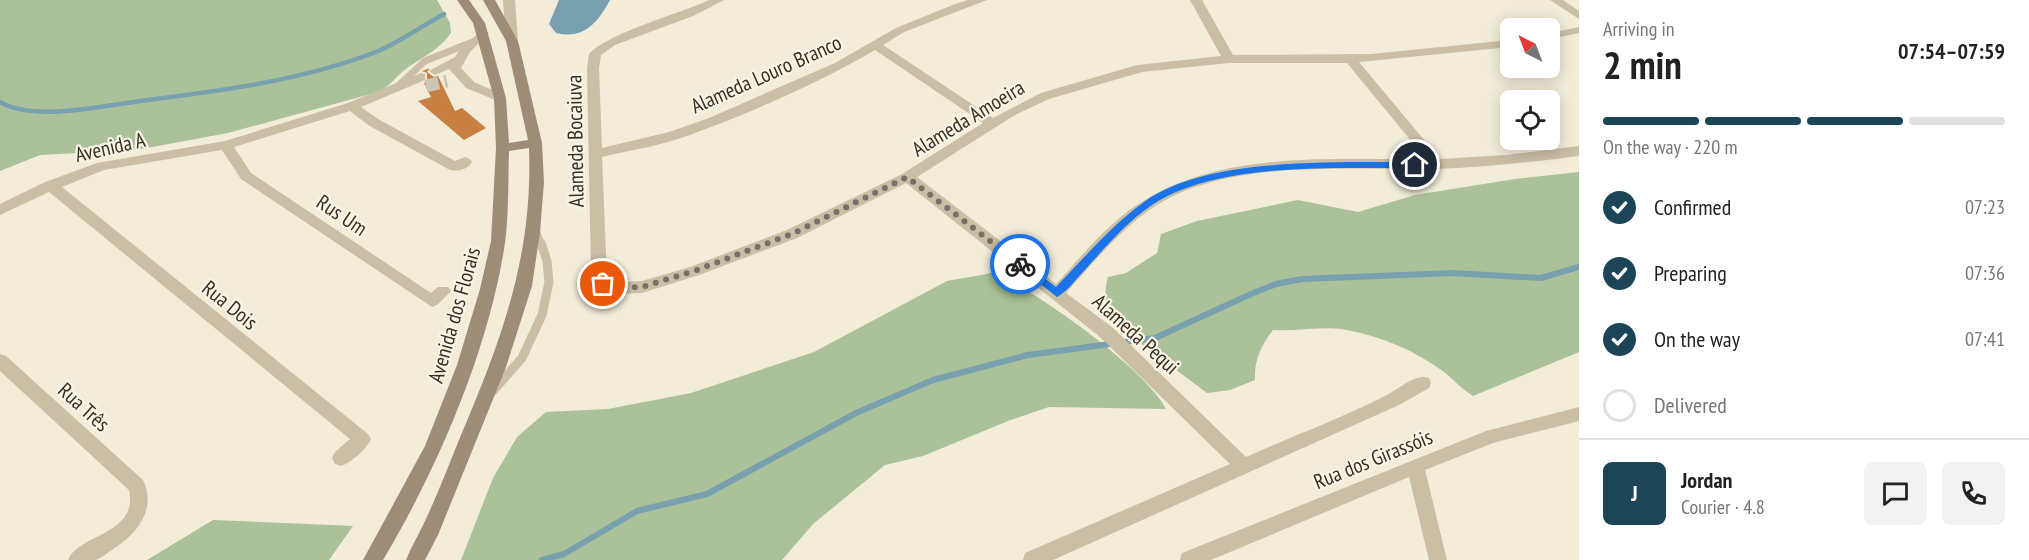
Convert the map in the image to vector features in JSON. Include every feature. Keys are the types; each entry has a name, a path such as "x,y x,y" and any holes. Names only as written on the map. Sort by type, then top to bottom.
{"street":[{"name":"Avenida dos Florais","path":"372,560 396,521 433,449 465,365 488,289 498,241 503,148 500,99 477,38 479,23 463,0"},
{"path":"489,0 512,41"},
{"path":"415,560 431,530 498,368 524,286 534,224 537,182 535,143 512,41 511,0"},
{"name":"Alameda Bocaiuva","path":"608,286 601,281 598,273 593,68 597,51 610,42 688,14 718,0"},
{"name":"Alameda Louro Branco","path":"595,154 672,136 714,121 839,66 874,44 955,3 981,0"},
{"path":"1196,0 1229,59"},
{"path":"1556,0 1579,16"},
{"path":"1560,34 1579,30"},
{"path":"477,38 458,60 455,69 460,77 470,85 500,99"},
{"path":"874,44 993,124"},
{"name":"Alameda Amoeira","path":"608,286 642,287 694,271 792,234 907,177 993,124 1045,96 1083,83 1141,68 1229,59 1350,59 1500,44"},
{"path":"1350,59 1437,164"},
{"path":"435,71 458,60"},
{"path":"447,81 460,77"},
{"path":"418,83 355,108 398,86 418,83"},
{"path":"355,108 455,167 465,162"},
{"name":"Avenida A","path":"0,210 50,185 102,166 230,144 355,108"},
{"name":"Avenida A","path":"230,144 249,145 268,141 355,108"},
{"path":"503,148 535,143"},
{"name":"Rus Um","path":"230,144 231,157 246,176 432,301 443,291"},
{"path":"1057,293 1114,232 1148,203 1179,187 1204,178 1283,167 1437,164 1536,157 1579,151"},
{"name":"Alameda Pequi","path":"907,177 1057,293 1141,364 1243,465"},
{"name":"Rua Dois","path":"50,185 362,439 341,458"},
{"name":"Rua Três","path":"0,361 137,486 141,501 132,522 118,536 77,560"},
{"path":"1032,560 1393,400 1423,383"},
{"name":"Rua dos Girassóis","path":"1189,560 1492,436 1579,414"},
{"path":"1415,466 1438,560"}],"lane":[{"path":"398,86 425,61 477,38"},
{"path":"485,400 522,358 542,315 549,282 547,261 534,224"}],"green space":[{"path":"0,0 437,0 450,23 451,33 436,48 378,92 228,133 136,150 40,155 0,171"},
{"path":"1579,172 1579,352 1473,396 1433,364 1398,345 1373,336 1329,328 1273,330 1259,354 1255,380 1230,390 1207,393 1116,325 1107,302 1108,277 1126,273 1157,253 1161,234 1197,221 1298,200 1358,212 1415,195 1515,179"},
{"path":"992,273 1034,295 1087,332 1137,373 1166,409 1049,407 1008,421 923,456 885,465 813,524 782,560 461,560 493,478 517,437 546,412 608,409 691,393 814,352 947,281"},
{"path":"213,520 353,526 329,560 147,560"}],"water":[{"path":"559,0 610,0 589,27 575,34 566,34 556,33 549,24"}],"building":[{"path":"430,68 427,72 434,77 438,76 455,111 462,108 486,128 464,140 418,101 431,97 424,83 427,80 427,73 422,71"}],"waterway":[{"path":"0,102 14,108 31,111 68,111 260,84 289,78 376,52 444,14"},
{"path":"542,560 564,554 637,511 707,494 856,413 933,380 1028,355 1155,338 1251,294 1276,284 1302,279 1453,273 1541,278 1579,267"}],"tunnel":[{"path":"426,86 447,81"}],"way so far":[{"path":"603,284 616,288 642,287 694,271 826,219 907,177 1020,264"}],"route":[{"path":"1020,264 1057,293 1114,232 1148,203 1179,187 1204,178 1283,167 1415,165"}]}
